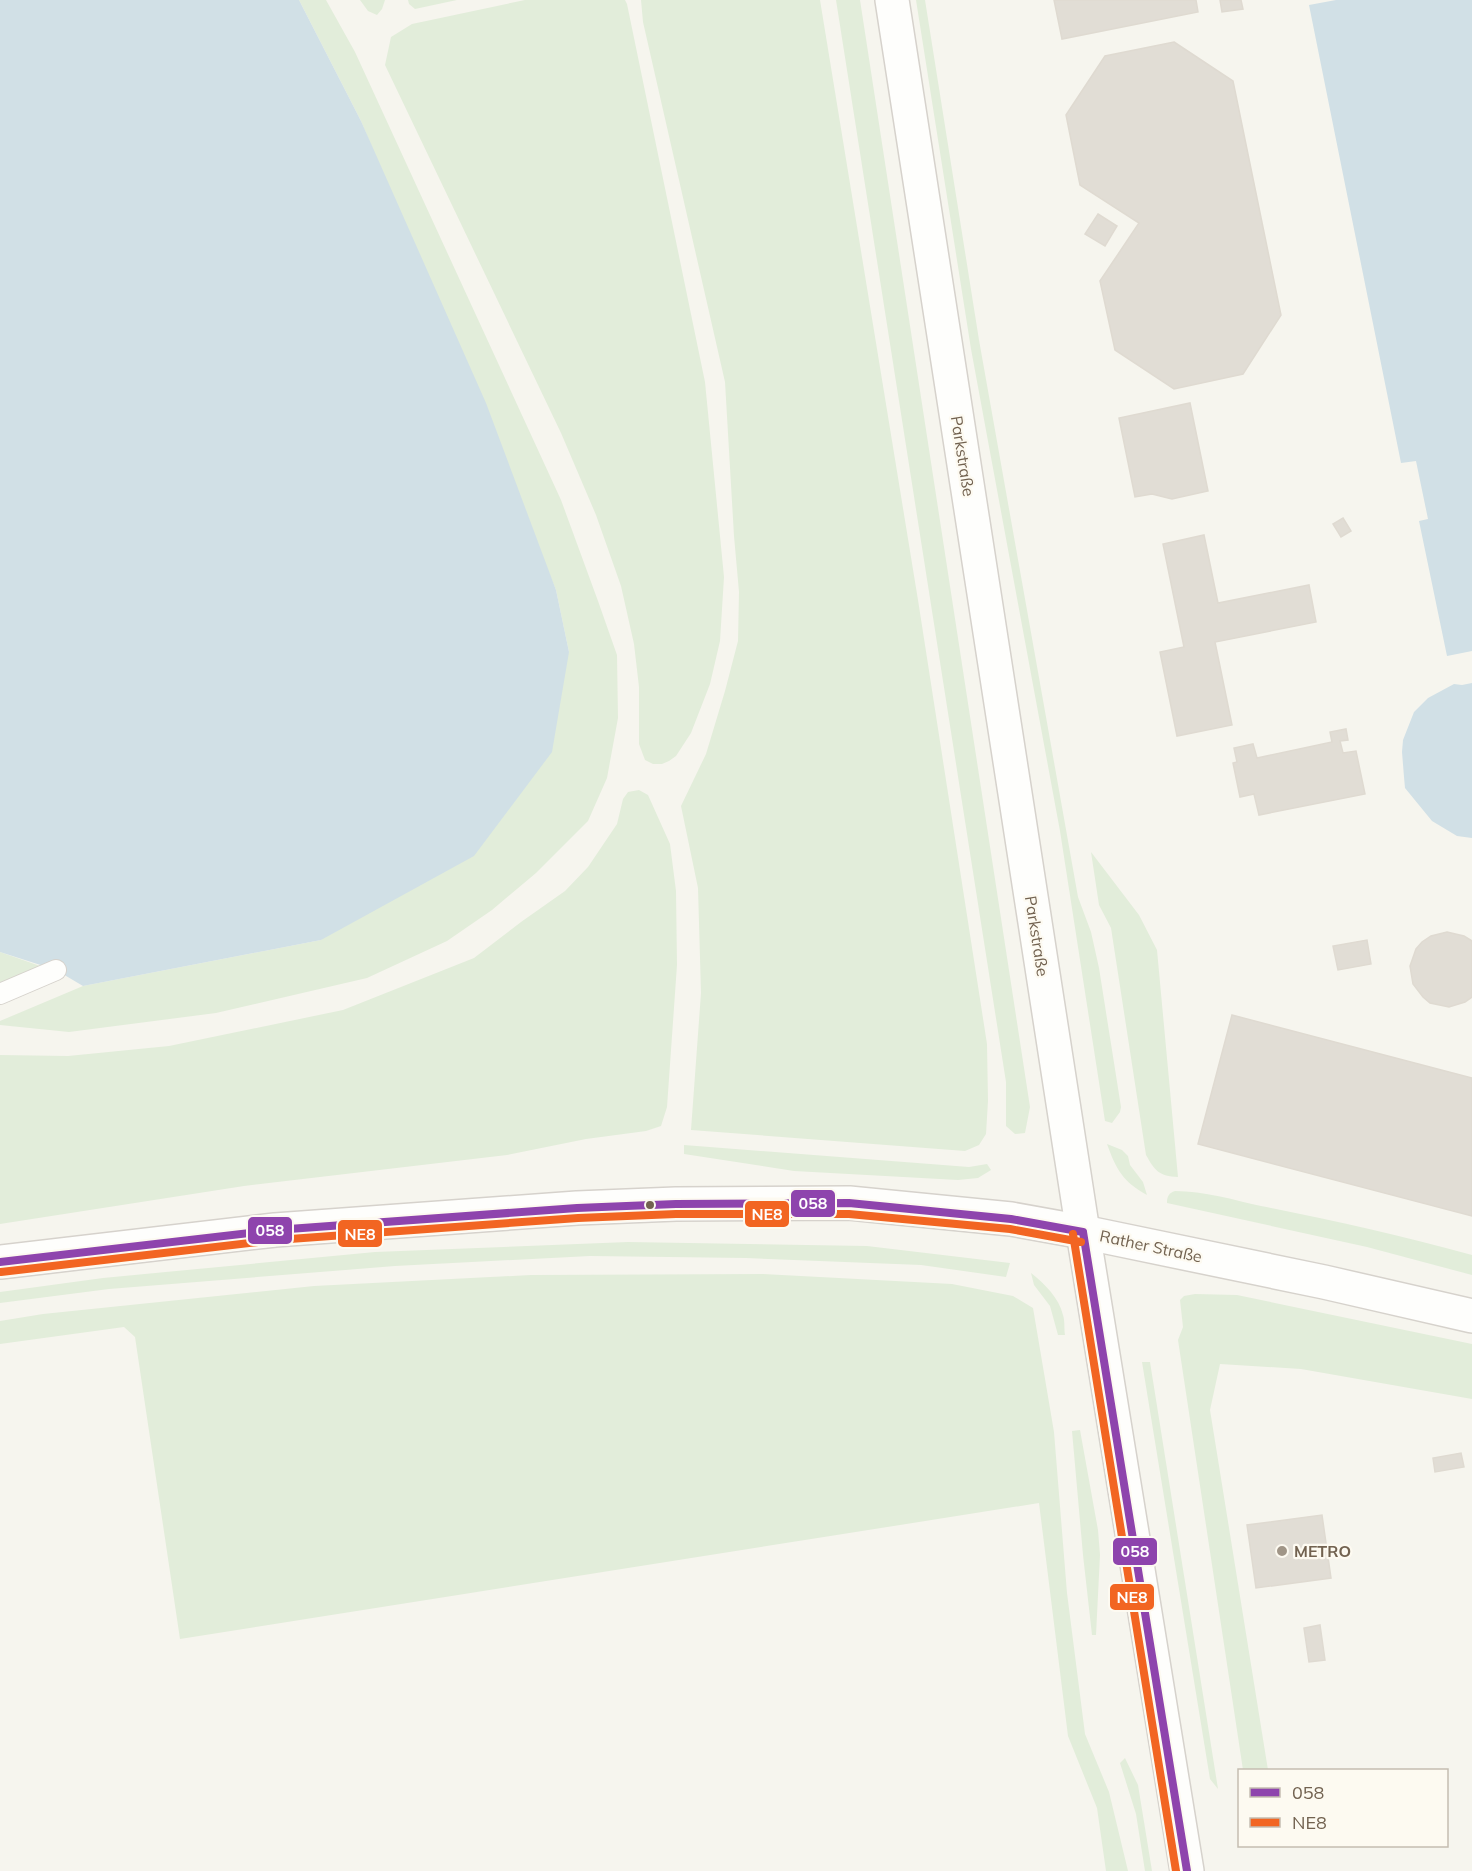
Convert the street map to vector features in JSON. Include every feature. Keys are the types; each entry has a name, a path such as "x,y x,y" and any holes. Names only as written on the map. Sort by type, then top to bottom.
{"street":[{"name":"Parkstraße","path":"892,0 1083,1232 1187,1871"},
{"name":"Rather Straße","path":"0,1262 275,1230 577,1208 676,1204 849,1203 1011,1219 1083,1232 1472,1316"}],"lane":[{"path":"0,994 56,970"}],"green space":[{"path":"299,0 326,0 355,52 561,500 617,655 618,718 607,778 588,821 536,873 492,910 447,941 367,978 216,1013 69,1032 0,1025 0,1021 83,986 321,940 569,652 556,590 361,121"},
{"path":"360,0 385,0 377,15 368,11"},
{"path":"408,0 457,0 415,9"},
{"path":"525,0 625,0 627,4 705,382 724,577 720,641 710,684 691,733 676,756 662,764 653,764 645,760 639,744 639,687 634,644 621,586 596,515 561,433 385,65 391,37 412,24"},
{"path":"641,0 820,0 918,600 987,1044 986,1134 979,1145 965,1151 691,1130 701,993 698,888 681,806 706,754 725,691 738,641 739,592 725,382 643,22"},
{"path":"836,0 860,0 1030,1107 1025,1133 1015,1134 1006,1126 1006,1082"},
{"path":"916,0 925,0 979,340 1078,897 1091,932 1099,968 1121,1107 1112,1123 1105,1121 1060,831 971,349"},
{"path":"639,790 648,795 670,844 676,891 677,965 667,1107 661,1126 646,1131 586,1139 507,1155 244,1186 0,1224 0,1055 68,1056 169,1046 343,1010 474,958 565,891 588,867 617,824 623,799 628,792"},
{"path":"1091,852 1139,915 1157,950 1178,1177 1158,1172 1146,1155 1111,928 1099,905"},
{"path":"0,952 43,967 0,984"},
{"path":"1107,1144 1122,1150 1128,1156 1130,1165 1143,1182 1147,1195 1121,1174"},
{"path":"684,1145 969,1167 987,1164 991,1170 978,1178 958,1180 794,1171 684,1154"},
{"path":"1175,1191 1219,1196 1472,1255 1472,1275 1367,1247 1167,1203 1169,1195"},
{"path":"628,1242 867,1246 1010,1263 1006,1277 921,1265 746,1258 590,1256 395,1266 109,1289 0,1303 0,1292 103,1278 375,1252"},
{"path":"1031,1273 1055,1297 1064,1317 1065,1335 1058,1335 1050,1306 1034,1285"},
{"path":"763,1274 952,1284 1013,1296 1033,1308 1054,1432 1067,1593 1085,1734 1109,1792 1128,1871 1106,1871 1097,1808 1068,1736 1039,1503 180,1639 135,1337 124,1327 0,1344 0,1321 43,1314 314,1286 531,1275"},
{"path":"1237,1295 1472,1344 1472,1399 1301,1369 1220,1364 1210,1410 1268,1769 1243,1769 1178,1340 1183,1327 1180,1300 1184,1296"},
{"path":"1142,1362 1150,1362 1218,1789 1210,1779"},
{"path":"1080,1430 1098,1530 1100,1555 1096,1635 1092,1635 1072,1431"},
{"path":"1125,1758 1138,1785 1152,1871 1145,1871 1136,1814 1120,1763"}],"shaded area":[{"path":"0,0 299,0 361,121 486,403 556,590 569,652 552,752 474,856 321,940 83,986 56,970 0,952"},
{"path":"1336,0 1472,0 1472,651 1447,656 1419,521 1428,519 1416,461 1401,463 1309,5"},
{"path":"1472,683 1472,838 1457,836 1432,821 1405,788 1402,752 1403,740 1414,712 1428,698 1454,684"}],"building":[{"path":"1054,0 1196,0 1198,12 1062,39"},
{"path":"1220,0 1241,0 1243,9 1222,12"},
{"path":"1174,42 1233,81 1281,315 1243,374 1174,389 1115,350 1100,281 1139,223 1080,185 1066,115 1105,56"},
{"path":"1098,214 1117,226 1105,246 1085,234"},
{"path":"1190,403 1208,491 1172,499 1152,494 1135,497 1119,418"},
{"path":"1343,518 1351,531 1341,537 1333,524"},
{"path":"1204,535 1218,603 1309,585 1316,622 1215,642 1232,725 1177,736 1160,652 1184,647 1163,544"},
{"path":"1346,729 1348,740 1340,741 1343,753 1356,751 1365,794 1259,815 1254,794 1240,797 1233,763 1237,762 1234,748 1253,744 1257,758 1332,742 1330,732"},
{"path":"1447,932 1464,936 1472,941 1472,997 1449,1007 1430,1003 1423,997 1413,984 1410,966 1416,949 1422,942 1431,936"},
{"path":"1367,940 1371,964 1338,970 1333,946"},
{"path":"1232,1015 1472,1078 1472,1216 1198,1144"},
{"path":"1461,1453 1464,1467 1435,1472 1433,1458"},
{"path":"1322,1515 1331,1578 1256,1588 1247,1525"},
{"path":"1320,1625 1325,1660 1309,1662 1304,1628"}],"transit line":[{"name":"058","path":"0,1262 275,1230 577,1208 676,1204 849,1203 1011,1219 1083,1232"},
{"name":"NE8","path":"1,1272 276,1240 578,1218 676,1214 849,1214 1010,1229 1081,1242"},
{"name":"058","path":"1083,1232 1187,1871"},
{"name":"NE8","path":"1073,1234 1176,1871"}],"place":[{"name":"METRO","path":"1282,1551"}]}
